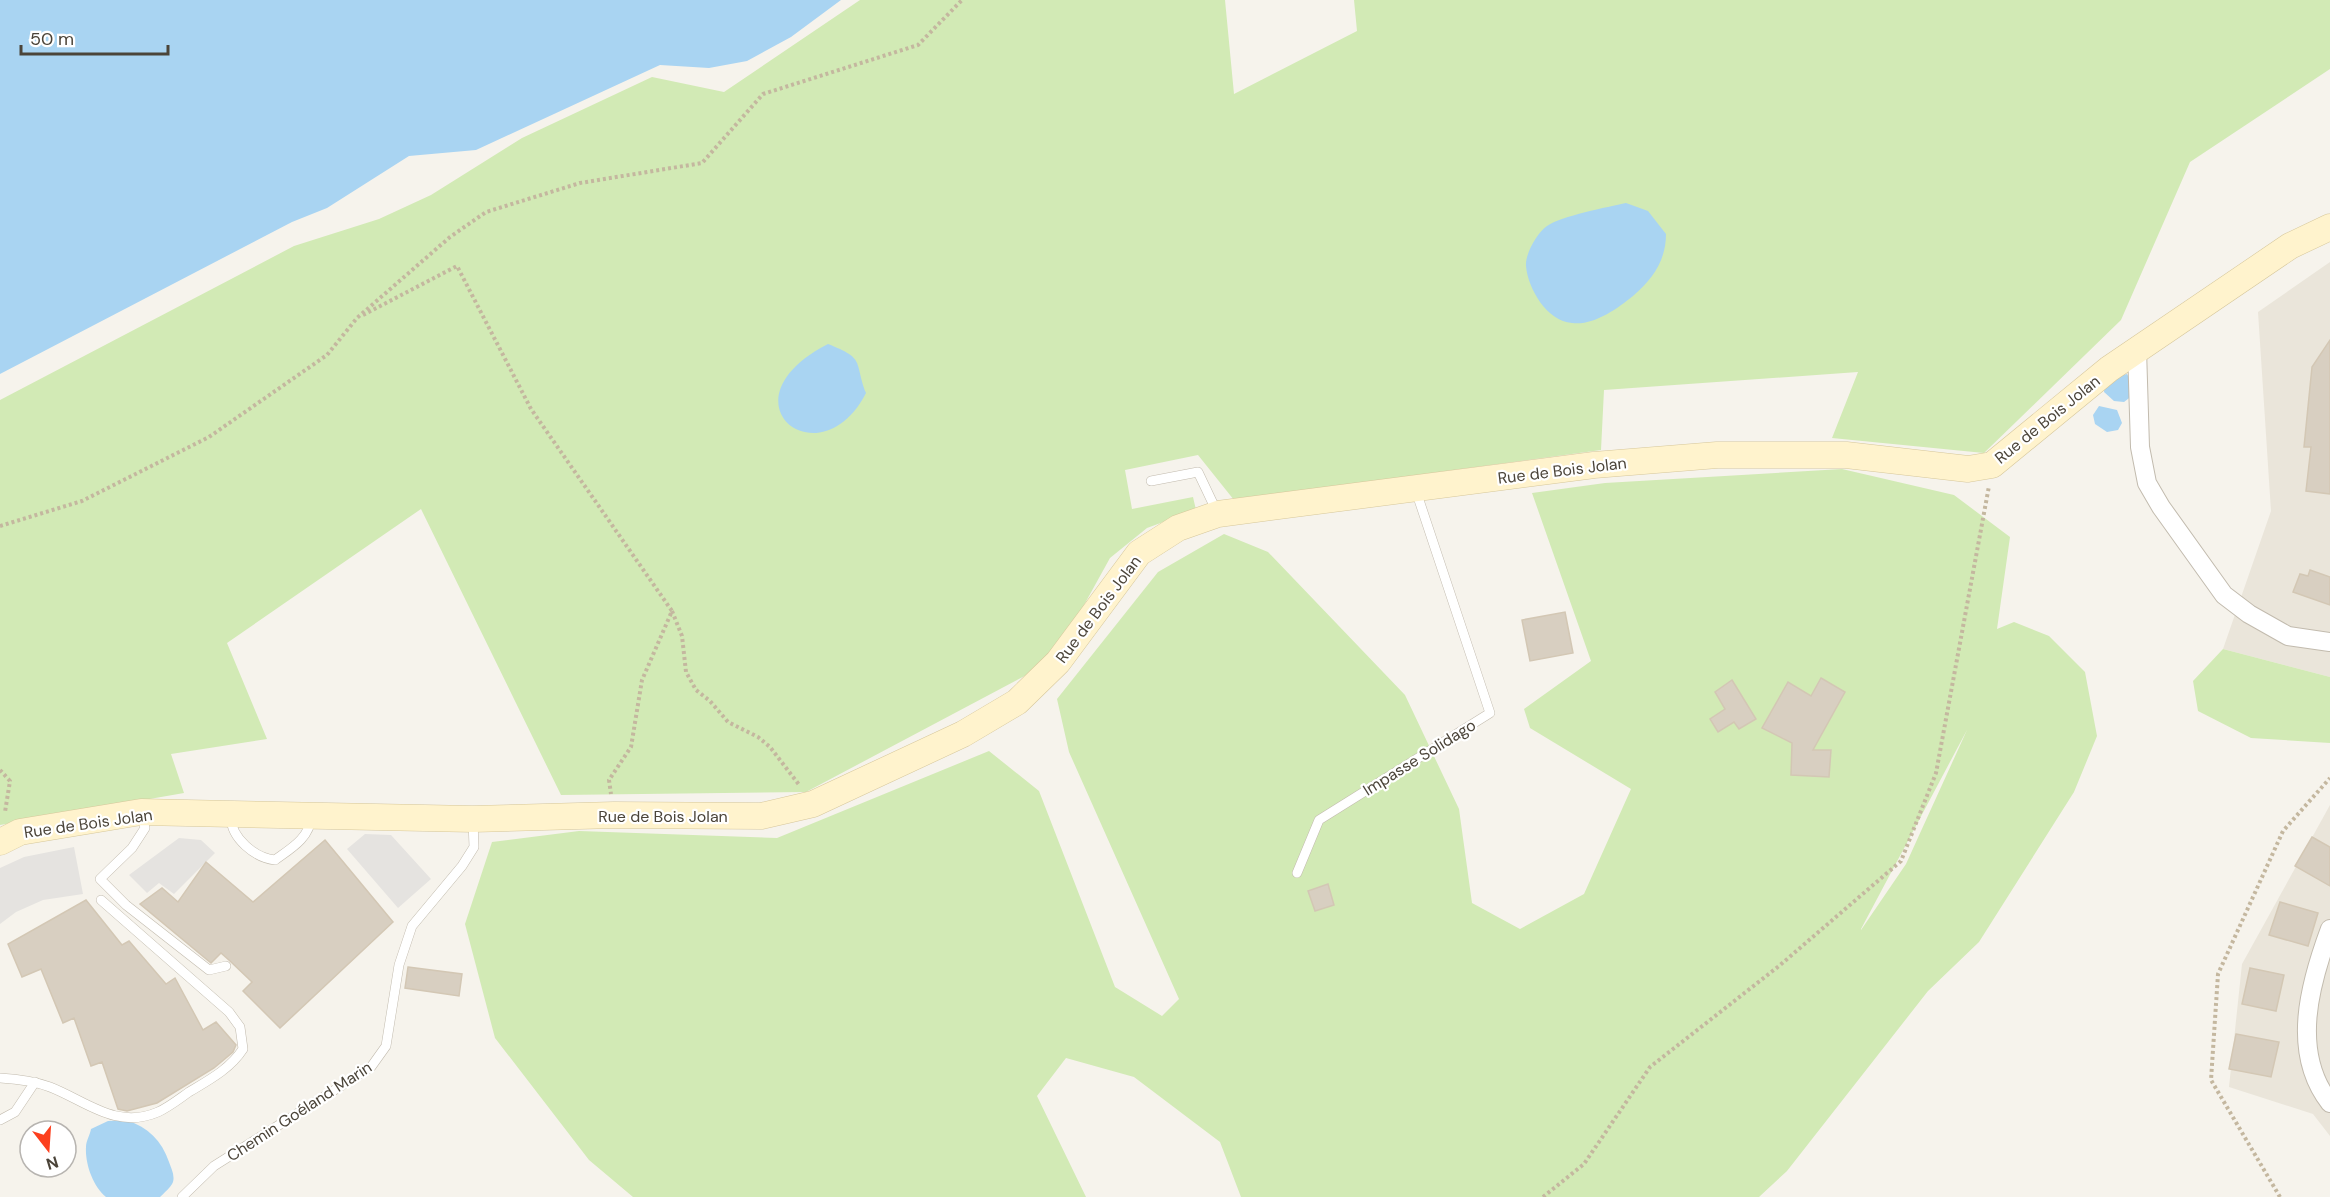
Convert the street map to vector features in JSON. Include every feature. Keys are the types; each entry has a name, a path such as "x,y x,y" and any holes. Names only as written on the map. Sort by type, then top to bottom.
{"street":[{"name":"Rue de Bois Jolan","path":"0,842 20,832 141,812 473,819 614,815 761,816 813,804 963,735 1017,702 1058,662 1139,553 1178,528 1218,514 1594,465 1717,455 1846,455 1968,469 1992,465 2109,369 2137,349 2290,246 2330,227"},
{"path":"2137,349 2140,447 2147,483 2161,507 2224,595 2249,614 2288,636 2330,642"},
{"path":"2330,929 2313,976 2308,1005 2308,1037 2312,1070 2330,1102"}],"lane":[{"path":"1151,481 1198,472 1218,514"},
{"name":"Impasse Solidago","path":"1298,873 1318,820 1490,713 1415,488"},
{"path":"141,812 145,828 132,848 100,879 126,905 209,970 226,966"},
{"path":"231,814 231,826 237,836 262,859 275,861 302,838 311,827 311,816"},
{"name":"Chemin Goéland Marin","path":"182,1197 214,1166 371,1067 386,1046 399,965 412,926 462,866 474,847 473,819"},
{"path":"0,1078 35,1082 102,1113 115,1116 144,1116 158,1112 218,1074 237,1058 243,1049 240,1027 229,1012 101,900"},
{"path":"0,1120 15,1112 35,1082"}],"path":[{"path":"0,526 82,501 209,437 327,355 357,318 450,237 486,212 580,183 702,163 763,94 918,45 962,0"},
{"path":"357,318 457,266 531,409 672,611 682,636 686,672 696,690 728,722 758,737 770,747 813,804"},
{"path":"1543,1197 1584,1164 1650,1067 1779,966 1901,861 1936,773 1992,465"},
{"path":"614,815 609,780 631,747 642,680 672,611"},
{"path":"0,770 10,781 5,812"},
{"path":"2280,1197 2211,1080 2218,974 2283,831 2330,778"}],"shaded area":[{"path":"2330,262 2330,677 2223,649 2271,511 2258,312"},
{"path":"2330,805 2330,1136 2313,1114 2229,1087 2242,964"},
{"path":"365,834 391,835 431,879 398,908 347,849"},
{"path":"179,838 201,840 215,853 174,894 159,883 147,893 129,875"},
{"path":"74,847 83,894 43,900 16,912 0,924 0,868 24,857"}],"green space":[{"path":"860,0 1225,0 1234,94 1357,31 1354,0 2330,0 2330,69 2190,162 2121,320 1984,453 1832,438 1858,372 1604,390 1601,450 1234,500 1198,455 1125,470 1132,509 1193,497 1196,510 1147,528 1110,558 1063,643 1036,670 806,792 561,795 421,509 227,643 267,739 171,754 184,793 0,825 0,400 294,246 379,219 431,195 522,138 652,77 724,92"},
{"path":"1842,469 1954,495 2010,537 1997,629 2014,622 2049,636 2085,672 2097,736 2074,792 1979,942 1928,991 1787,1171 1759,1197 1241,1197 1220,1142 1134,1077 1066,1058 1037,1096 1086,1197 633,1197 589,1160 495,1038 465,924 492,842 579,831 777,838 989,751 1039,791 1115,987 1162,1016 1179,999 1069,752 1057,699 1158,572 1224,534 1268,552 1405,695 1459,809 1472,903 1520,929 1584,894 1631,789 1530,728 1524,709 1591,661 1532,493 1605,483","holes":["1967,730 1906,864 1861,930"]},
{"path":"2223,649 2330,677 2330,743 2251,738 2198,711 2193,681"}],"water":[{"path":"0,0 841,0 791,37 747,61 709,68 660,65 476,150 409,156 327,208 292,222 0,374"},
{"path":"1626,203 1648,211 1666,234 1661,261 1647,283 1620,306 1604,316 1580,323 1563,321 1547,310 1535,294 1526,266 1530,250 1543,229 1554,222"},
{"path":"828,344 854,358 859,367 866,393 847,419 825,431 804,432 788,424 779,408 781,388 796,366"},
{"path":"2127,374 2137,392 2124,402 2114,401 2104,392 2106,384 2111,379"},
{"path":"2099,406 2117,410 2122,423 2118,430 2107,432 2095,424 2093,415"},
{"path":"126,1120 153,1136 166,1154 173,1172 173,1182 160,1197 106,1197 97,1187 91,1174 86,1147 91,1129 108,1121"}],"building":[{"path":"2330,340 2330,494 2306,491 2311,447 2304,447 2312,367"},
{"path":"2310,570 2330,577 2330,605 2293,592 2300,574 2308,576"},
{"path":"1565,612 1573,653 1530,661 1522,620"},
{"path":"1821,678 1845,692 1813,750 1831,750 1829,777 1791,775 1792,743 1762,728 1788,682 1811,696"},
{"path":"1732,680 1756,719 1739,729 1734,722 1718,732 1710,719 1725,709 1715,692"},
{"path":"2312,837 2330,847 2330,886 2295,866"},
{"path":"325,840 393,922 280,1028 243,991 252,982 221,953 211,963 140,904 162,888 178,902 206,862 253,902"},
{"path":"1328,884 1334,905 1315,911 1308,891"},
{"path":"86,900 122,945 129,941 166,984 175,978 203,1030 216,1022 236,1045 233,1052 214,1068 157,1103 127,1111 118,1109 102,1062 91,1066 74,1018 63,1023 41,969 22,977 8,944"},
{"path":"2280,902 2318,913 2308,946 2269,935"},
{"path":"408,967 462,974 459,996 405,988"},
{"path":"2250,968 2284,975 2276,1011 2242,1004"},
{"path":"2236,1034 2279,1042 2271,1077 2229,1069"}]}
